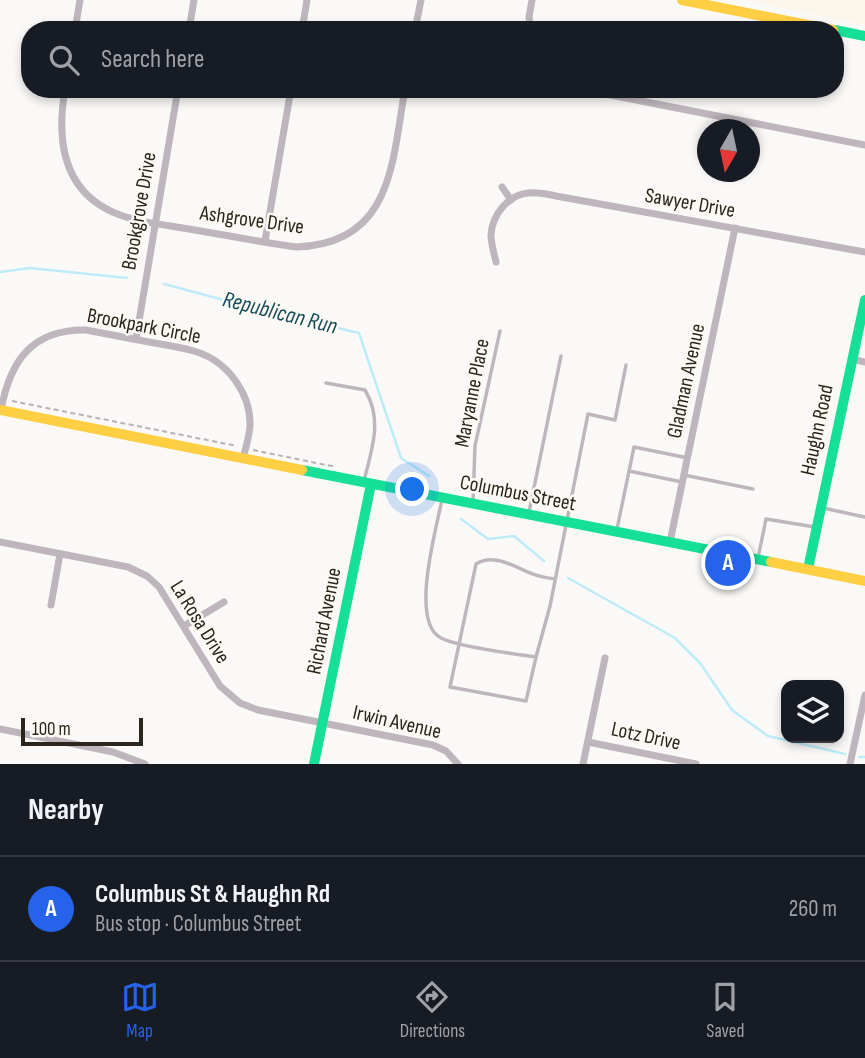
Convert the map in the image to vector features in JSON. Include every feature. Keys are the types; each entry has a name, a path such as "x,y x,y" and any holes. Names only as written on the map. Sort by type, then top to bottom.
{"main road":[{"path":"682,0 788,21"},
{"path":"844,32 865,36"},
{"name":"Haughn Road","path":"808,569 865,300"},
{"name":"Columbus Street","path":"1,410 245,453 368,483 865,580"},
{"name":"Richard Avenue","path":"314,764 368,483"}],"street":[{"path":"76,21 80,0"},
{"path":"190,21 194,0"},
{"path":"304,21 307,0"},
{"path":"417,21 421,0"},
{"path":"531,21 532,0"},
{"name":"Ashgrove Drive","path":"64,98 60,131 66,162 82,188 100,205 119,215 155,223 296,247 312,246 341,237 366,220 383,195 388,181 403,98"},
{"name":"Brookgrove Drive","path":"136,340 176,98"},
{"path":"265,241 289,98"},
{"path":"626,98 865,145"},
{"path":"496,262 491,237 493,227 499,212 511,200 502,187"},
{"name":"Sawyer Drive","path":"511,200 522,194 535,193 865,252"},
{"name":"Gladman Avenue","path":"670,542 736,228"},
{"name":"Brookpark Circle","path":"1,410 9,377 21,357 48,336 86,330 199,353 216,362 230,373 245,398 250,427 245,453"},
{"path":"852,359 865,362"},
{"name":"La Rosa Drive","path":"0,542 128,567 140,572 159,587 215,678 233,698 258,710 324,723"},
{"path":"51,605 60,554"},
{"path":"184,626 224,602"},
{"path":"583,764 605,658"},
{"path":"850,764 865,695"},
{"name":"Irwin Avenue","path":"324,723 433,745 446,751 458,764"},
{"path":"0,729 113,752 145,764"},
{"name":"Lotz Drive","path":"588,742 696,764"}],"lane":[{"name":"Maryanne Place","path":"472,504 475,491 475,446 500,331"},
{"path":"528,514 561,356"},
{"path":"555,579 535,575 503,562 482,560 475,564 450,687 526,701 555,579 588,414 615,420 626,365"},
{"path":"326,383 365,390 372,402 376,415 368,483"},
{"path":"617,531 634,447 688,458"},
{"path":"629,471 753,489"},
{"path":"443,498 426,586 427,612 434,633 458,643 536,657"},
{"path":"821,507 865,517"},
{"path":"758,559 766,519 817,528"}],"path":[{"path":"4,396 19,404 245,453 341,468"}],"shaded area":[{"path":"745,0 865,0 865,25 760,3"}],"waterway":[{"name":"Republican Run","path":"0,272 30,268 127,278"},
{"name":"Republican Run","path":"164,284 359,333 401,458 429,476"},
{"name":"Republican Run","path":"461,519 488,539 514,536 544,561"},
{"name":"Republican Run","path":"568,578 675,638 700,663 732,710 768,736 845,754"},
{"name":"Republican Run","path":"859,757 865,757"}],"traffic: fast":[{"path":"844,32 865,36"},
{"path":"808,569 865,300"},
{"path":"302,470 771,562"},
{"path":"314,764 371,484"}],"traffic: slow":[{"path":"682,0 788,21"},
{"path":"0,410 302,470"},
{"path":"771,562 865,581"}],"place":[{"name":"Columbus St & Haughn Rd","path":"728,563"}]}
